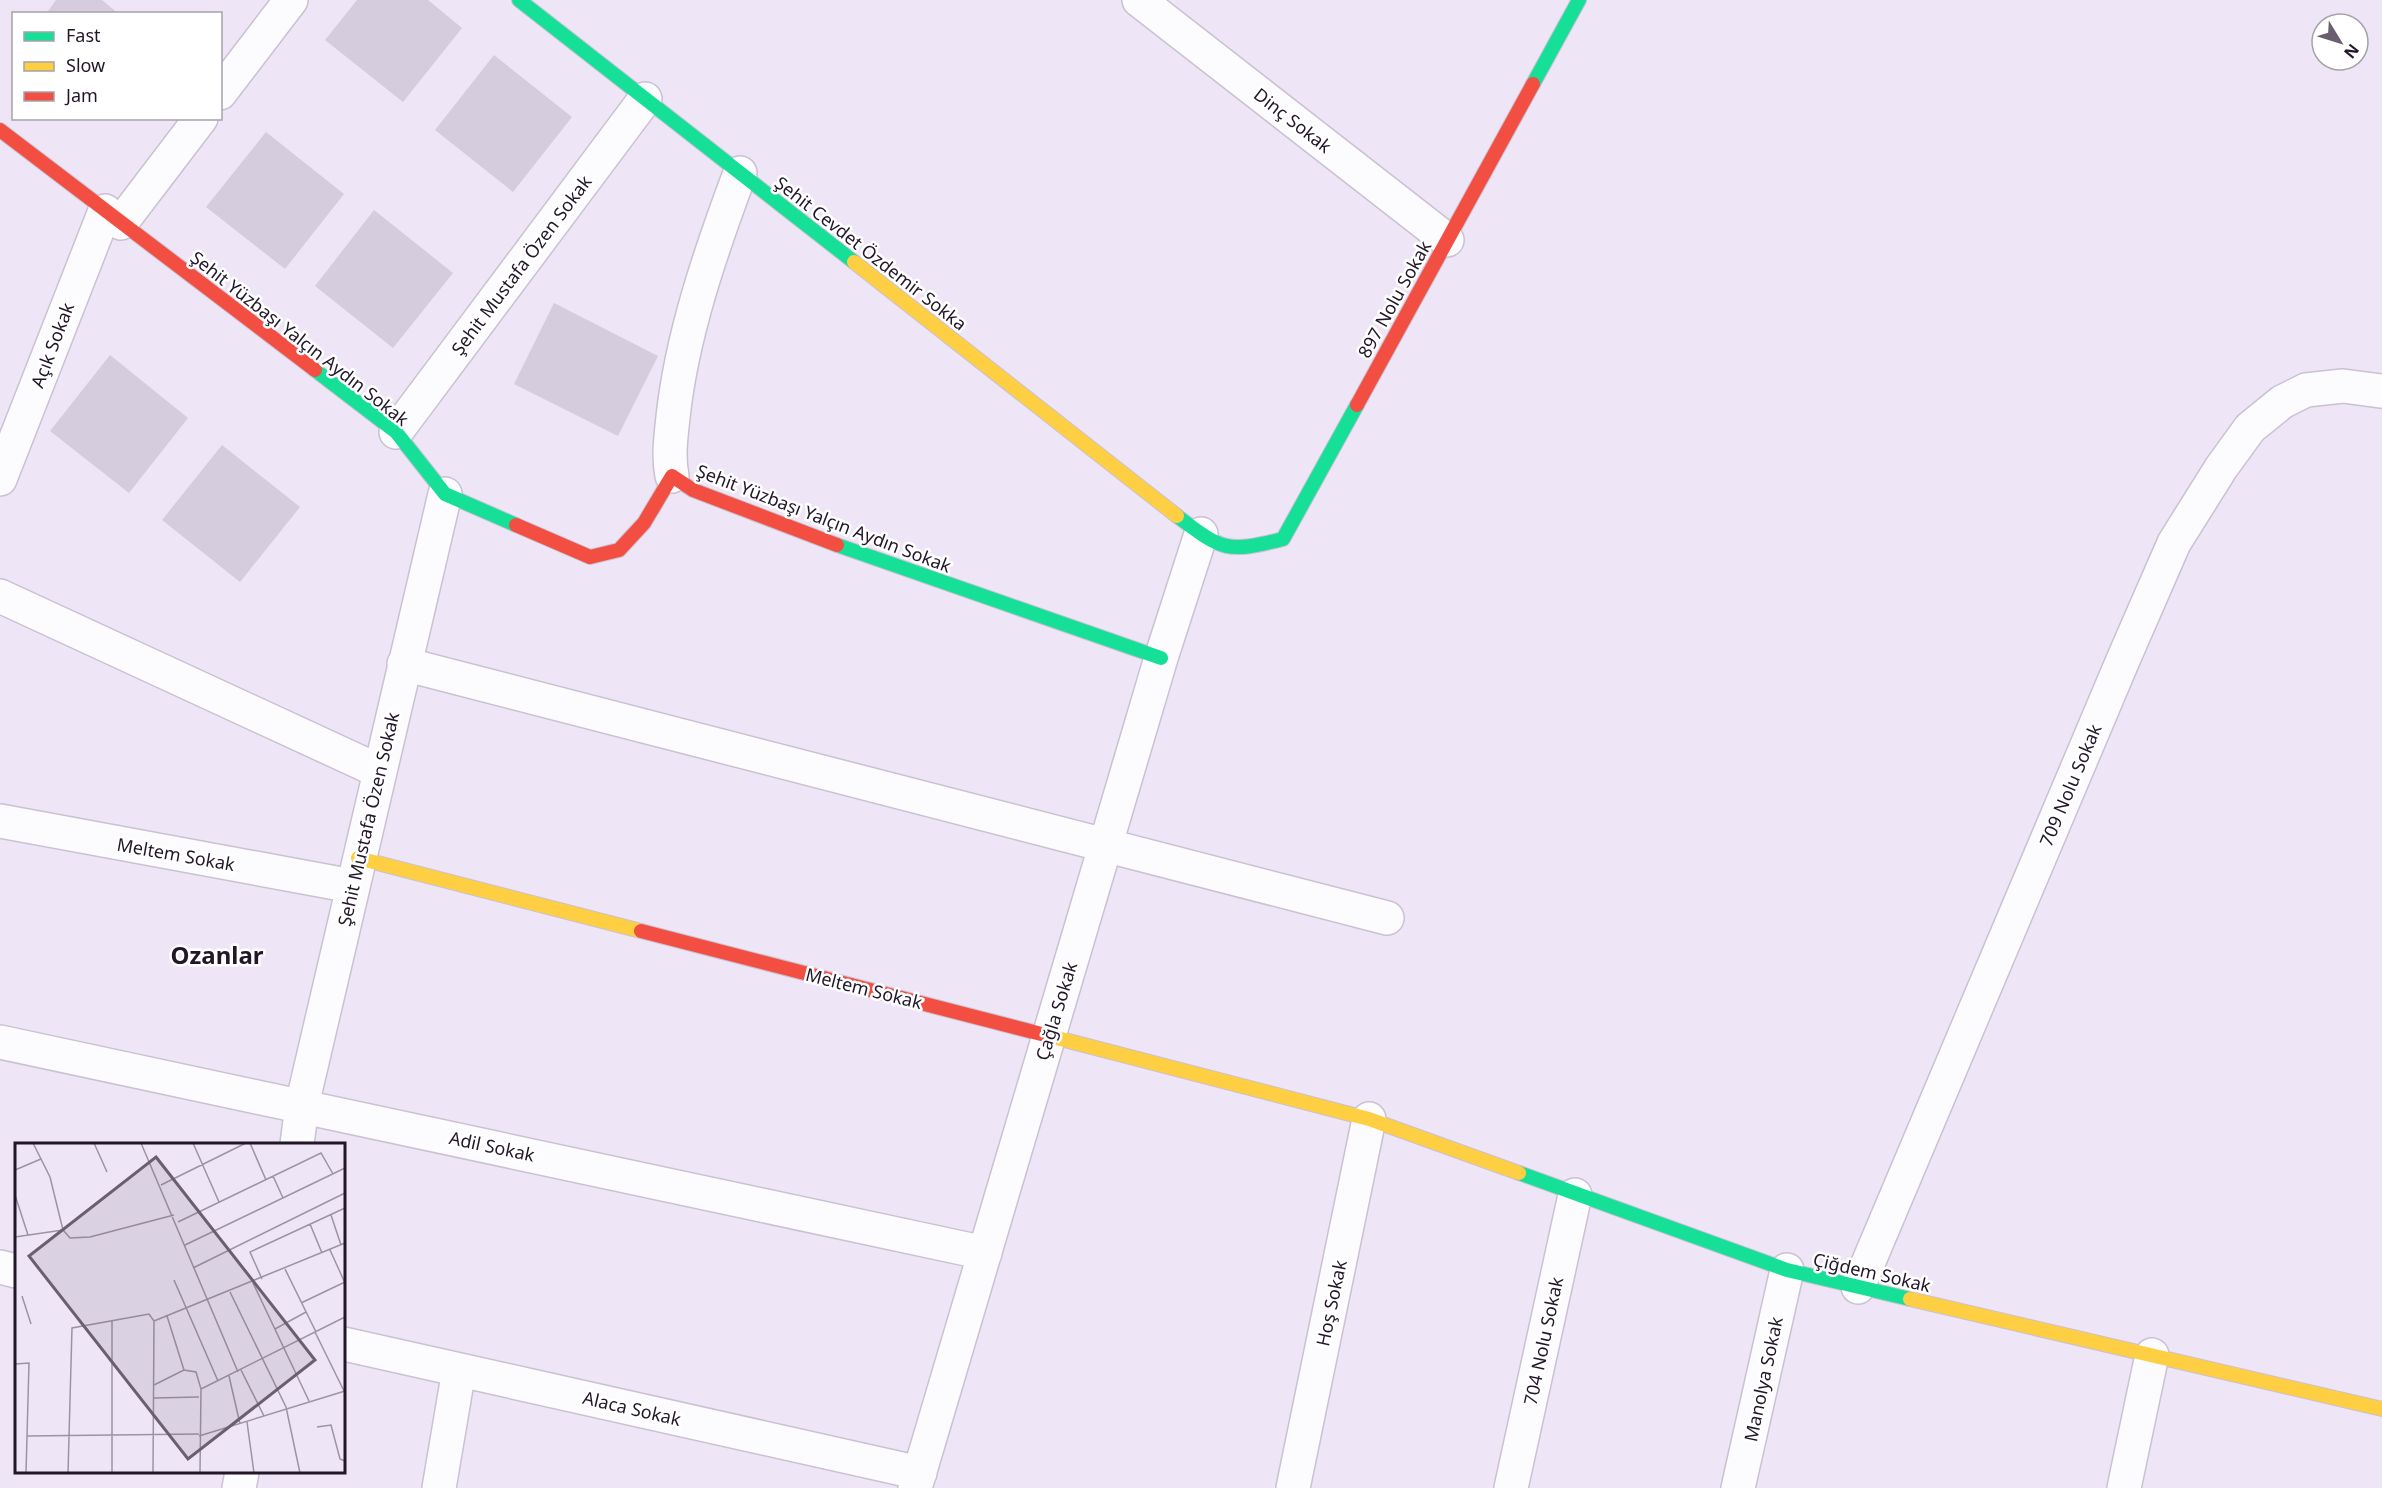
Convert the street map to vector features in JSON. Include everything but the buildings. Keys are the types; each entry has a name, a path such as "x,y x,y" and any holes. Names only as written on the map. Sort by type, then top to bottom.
{"street":[{"path":"222,90 291,0"},
{"name":"Şehit Cevdet Özdemir Sokka","path":"519,0 1201,534"},
{"name":"Dinç Sokak","path":"1139,0 1447,240"},
{"name":"897 Nolu Sokak","path":"1201,534 1223,547 1250,547 1283,539 1579,0"},
{"name":"Şehit Mustafa Özen Sokak","path":"396,432 645,99"},
{"name":"Açık Sokak","path":"0,479 113,217 199,120"},
{"name":"Şehit Yüzbaşı Yalçın Aydın Sokak","path":"0,130 396,432 445,494 590,557 619,550 644,523 672,476 693,490 884,562 1161,658"},
{"path":"672,476 669,457 677,376 716,237 740,173"},
{"name":"709 Nolu Sokak","path":"1858,1287 2174,543 2221,468 2250,428 2282,402 2306,390 2343,386 2381,390"},
{"name":"Şehit Mustafa Özen Sokak","path":"297,1143 302,1105 355,872 445,494"},
{"name":"Çağla Sokak","path":"918,1480 1161,658 1201,534"},
{"path":"0,596 379,771"},
{"path":"404,664 1387,918"},
{"name":"Meltem Sokak","path":"0,821 355,872 1049,1036 1370,1119"},
{"name":"Adil Sokak","path":"0,1042 985,1252"},
{"name":"Çiğdem Sokak","path":"1370,1119 1787,1270 2382,1408"},
{"name":"Hoş Sokak","path":"1293,1488 1370,1119"},
{"name":"704 Nolu Sokak","path":"1511,1488 1575,1195"},
{"path":"0,1267 15,1271"},
{"name":"Manolya Sokak","path":"1738,1488 1787,1270"},
{"name":"Alaca Sokak","path":"345,1344 918,1480"},
{"path":"2124,1488 2152,1355"},
{"path":"439,1488 459,1370"},
{"path":"238,1488 242,1473"}],"traffic: fast":[{"path":"519,0 854,262"},
{"path":"1533,84 1579,0"},
{"path":"315,370 396,432 445,494 516,525"},
{"path":"1177,516 1205,536 1226,546 1249,546 1283,539 1357,405"},
{"path":"837,545 1161,658"},
{"path":"1519,1173 1787,1270 1910,1299"}],"traffic: slow":[{"path":"854,262 1177,516"},
{"path":"358,858 641,931"},
{"path":"1053,1037 1369,1119 1519,1173"},
{"path":"1910,1299 2382,1409"}],"traffic: jam":[{"path":"1357,405 1533,84"},
{"path":"0,130 315,370"},
{"path":"516,525 590,557 619,550 644,523 672,476 693,490 837,545"},
{"path":"641,931 1053,1037"}],"district":[{"name":"Ozanlar","path":"217,954"}]}
